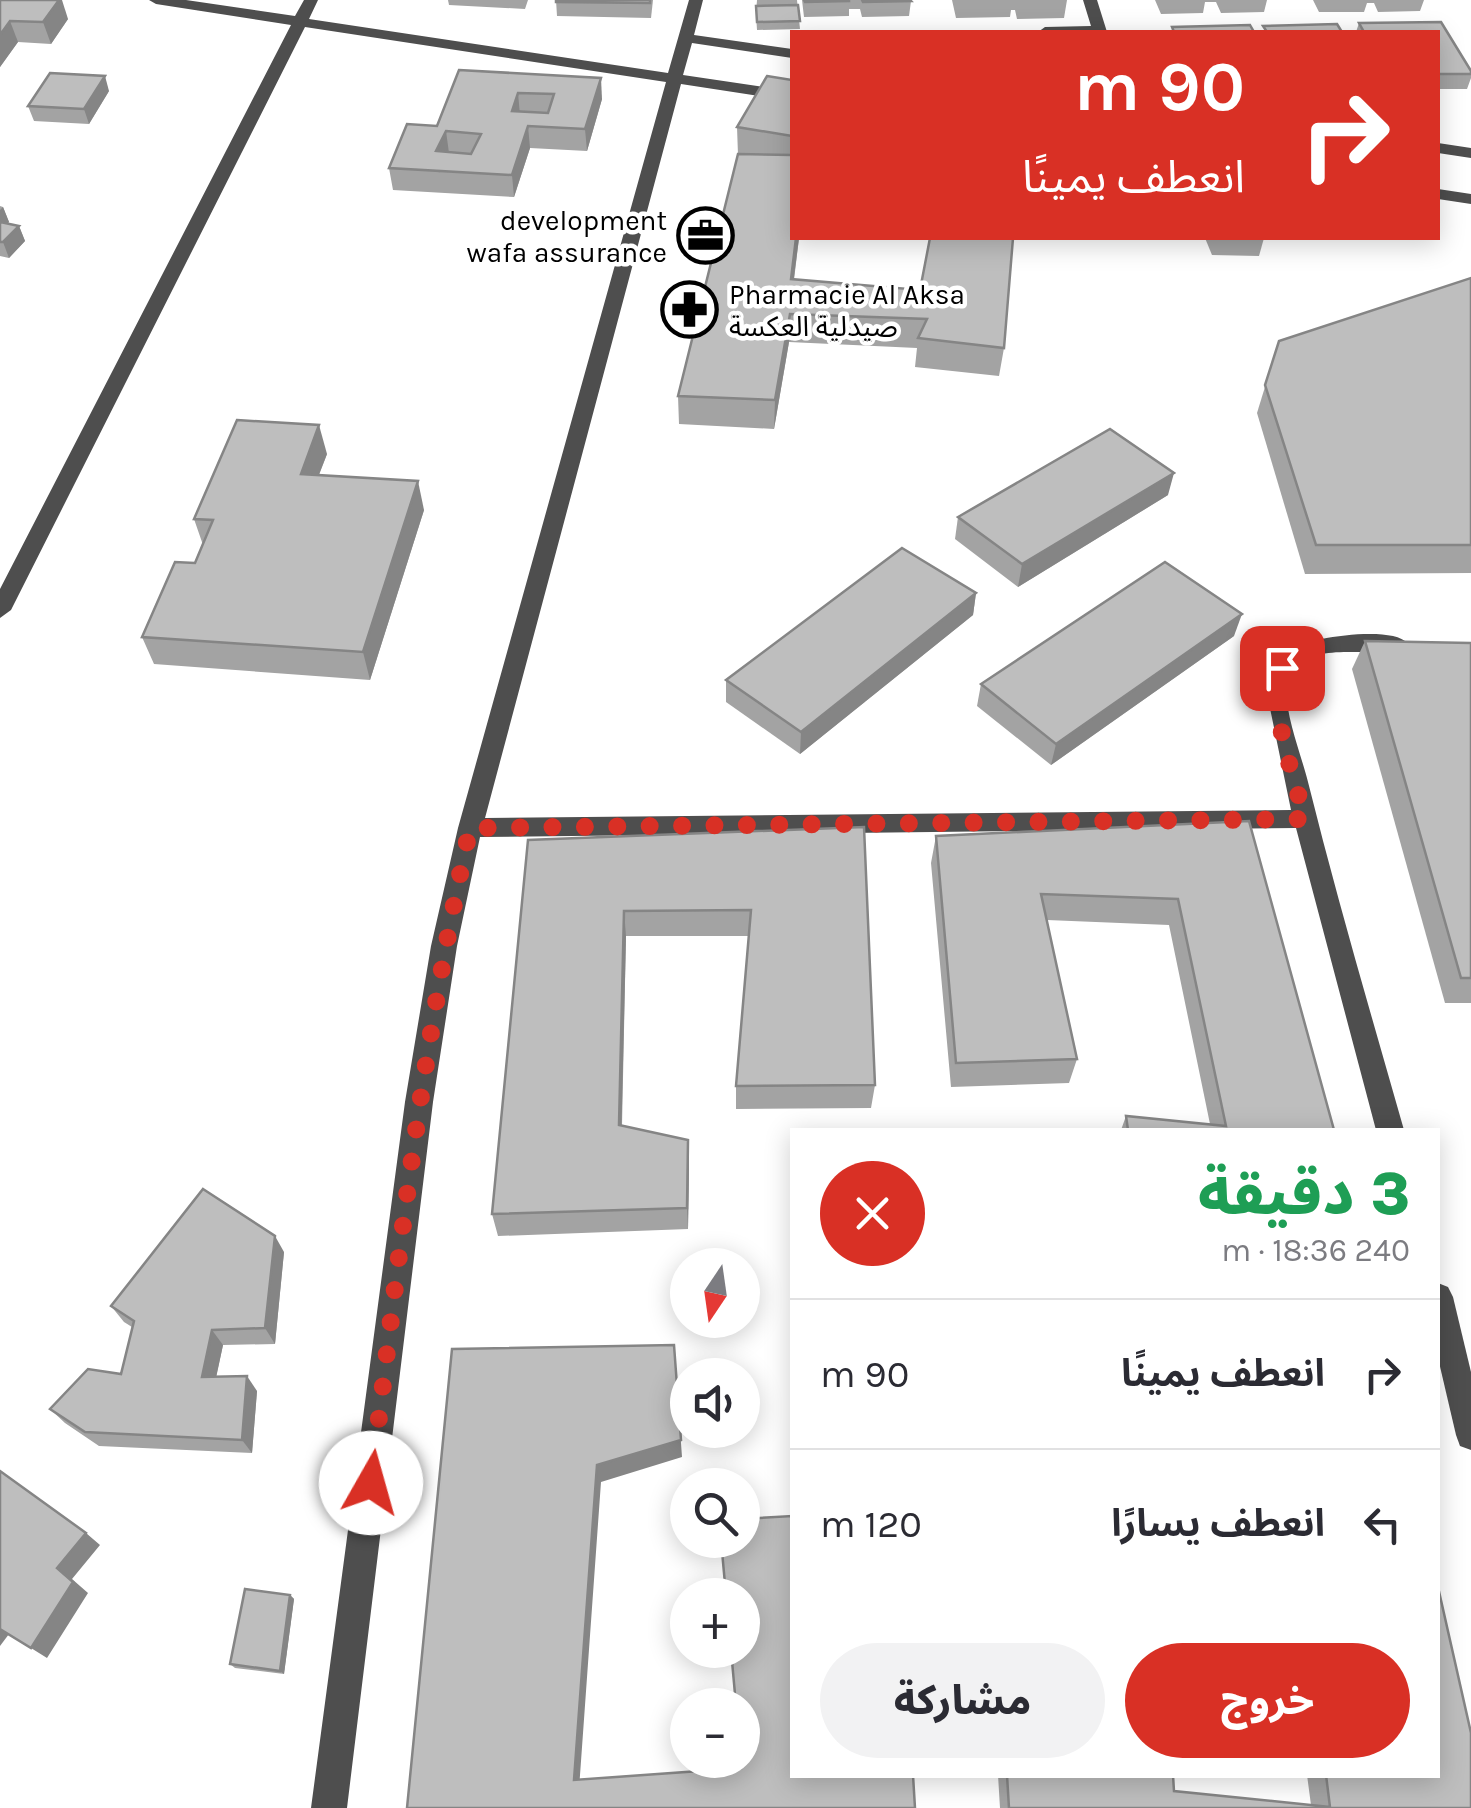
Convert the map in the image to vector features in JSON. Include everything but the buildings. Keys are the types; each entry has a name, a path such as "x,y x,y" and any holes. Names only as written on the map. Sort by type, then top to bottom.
{"street":[{"path":"156,0 790,96"},
{"path":"0,610 311,0"},
{"path":"329,1808 419,1102 444,946 470,828 696,0"},
{"path":"1090,0 1099,30"},
{"path":"686,38 790,53"},
{"path":"1440,148 1471,152"},
{"path":"1440,194 1471,199"},
{"path":"1389,1128 1305,819 1280,717 1276,684 1291,658 1322,647 1354,642 1412,643"},
{"path":"470,828 1305,819"},
{"path":"1440,1302 1460,1339 1471,1435"}],"place":[{"name":"development wafa assurance","path":"706,236"},
{"name":"Pharmacie Al Aksa صيدلية العكسة","path":"690,310"}],"route":[{"path":"371,1483 419,1102 444,946 470,828 1305,819 1280,717 1276,684 1282,668"}]}
